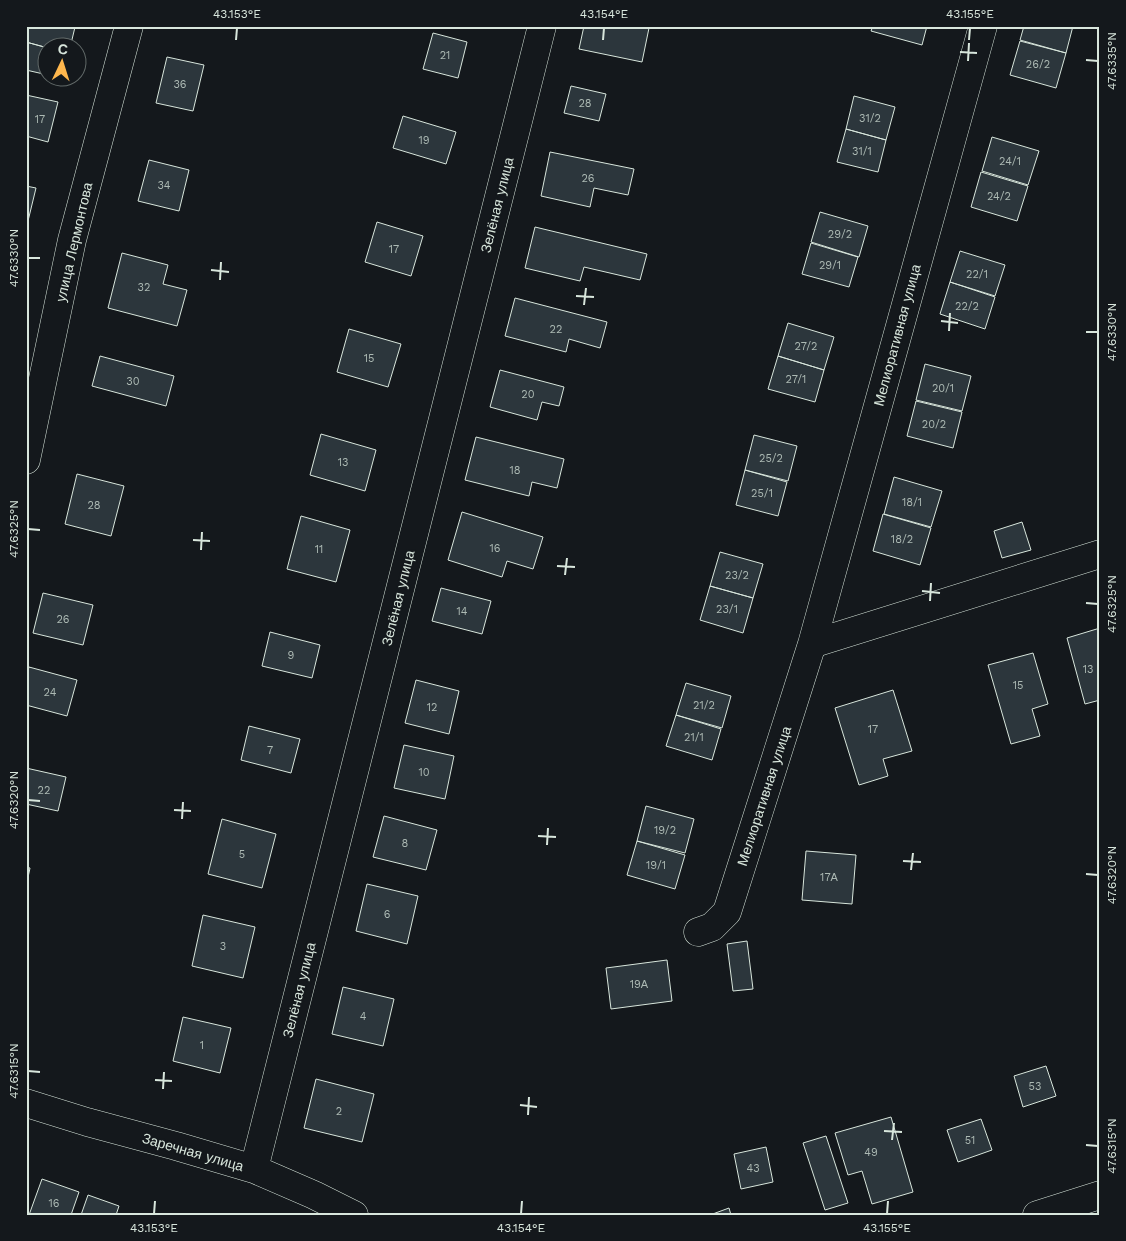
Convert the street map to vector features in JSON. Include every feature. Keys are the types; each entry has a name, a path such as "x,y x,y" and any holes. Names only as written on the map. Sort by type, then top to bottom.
{"street":[{"name":"улица Лермонтова","path":"26,460 72,240 129,26"},
{"name":"Зелёная улица","path":"254,1169 542,26"},
{"name":"Мелиоративная улица","path":"698,932 712,927 727,912 812,644 982,26"},
{"path":"812,644 1100,554"},
{"name":"Заречная улица","path":"26,1103 254,1169 354,1215"},
{"path":"1037,1215 1100,1195"}],"building":[{"path":"26,26 75,27 72,38 38,38 38,45 26,42"},
{"path":"584,26 640,26 649,28 642,62 579,49"},
{"path":"873,26 927,26 922,45 871,31"},
{"path":"1024,26 1073,26 1066,53 1020,40"},
{"path":"433,33 467,42 458,78 423,69"},
{"path":"1020,41 1066,53 1056,88 1010,75"},
{"path":"26,42 38,45 38,73 26,70"},
{"path":"167,57 204,65 193,111 156,103"},
{"path":"571,86 606,94 599,121 564,113"},
{"path":"26,95 58,102 48,142 26,136"},
{"path":"854,96 895,107 886,140 846,129"},
{"path":"403,116 456,132 446,164 393,148"},
{"path":"846,129 886,140 878,172 837,162"},
{"path":"992,137 1039,151 1028,185 982,171"},
{"path":"550,152 634,169 628,195 594,188 590,207 541,196"},
{"path":"149,160 189,170 179,211 138,201"},
{"path":"981,172 1028,186 1017,221 971,207"},
{"path":"26,186 36,188 28,221 26,220"},
{"path":"820,212 868,226 859,257 811,242"},
{"path":"377,222 423,236 411,276 365,262"},
{"path":"535,227 647,254 640,280 584,267 580,281 525,268"},
{"path":"811,243 858,257 849,287 802,274"},
{"path":"960,251 1005,265 995,296 950,282"},
{"path":"122,253 168,265 163,284 187,290 177,326 108,308"},
{"path":"950,282 995,297 985,329 940,314"},
{"path":"515,298 607,322 600,348 569,339 566,352 505,336"},
{"path":"788,323 834,337 824,370 778,356"},
{"path":"349,329 401,344 388,387 337,372"},
{"path":"100,356 174,376 166,406 92,386"},
{"path":"778,356 824,370 815,402 768,389"},
{"path":"925,364 971,376 962,411 916,400"},
{"path":"500,370 564,387 559,406 542,402 537,420 490,407"},
{"path":"916,401 962,412 953,448 907,436"},
{"path":"321,434 376,450 365,491 310,475"},
{"path":"754,435 797,446 788,481 745,470"},
{"path":"476,437 564,459 557,488 532,482 529,496 465,480"},
{"path":"745,470 787,482 778,516 736,505"},
{"path":"77,474 124,486 111,536 65,524"},
{"path":"894,477 942,491 931,527 884,514"},
{"path":"462,512 543,537 533,569 507,561 502,577 448,560"},
{"path":"883,514 931,528 920,565 873,551"},
{"path":"301,516 350,530 336,582 287,569"},
{"path":"1022,522 1031,550 1002,558 994,531"},
{"path":"720,552 763,564 753,598 710,586"},
{"path":"710,586 753,598 743,633 700,620"},
{"path":"441,588 491,601 482,634 432,621"},
{"path":"43,593 93,605 83,645 33,633"},
{"path":"1100,628 1100,700 1085,704 1067,638"},
{"path":"270,632 320,645 312,678 262,666"},
{"path":"1033,653 1048,704 1032,709 1040,736 1011,744 988,665"},
{"path":"29,667 77,680 67,716 26,705 26,677"},
{"path":"416,680 459,691 449,734 405,723"},
{"path":"686,683 731,696 722,728 676,715"},
{"path":"893,690 912,751 883,759 888,776 859,785 835,708"},
{"path":"676,715 721,729 712,760 666,746"},
{"path":"249,726 300,739 291,773 241,760"},
{"path":"404,745 454,756 445,799 394,788"},
{"path":"26,768 66,777 58,811 26,804"},
{"path":"646,806 694,819 685,853 637,841"},
{"path":"384,816 437,830 426,870 373,857"},
{"path":"222,819 276,834 262,888 208,874"},
{"path":"637,841 685,855 675,889 627,875"},
{"path":"806,851 856,855 852,904 802,900"},
{"path":"26,867 30,868 26,887"},
{"path":"367,884 418,896 407,944 356,931"},
{"path":"203,915 255,927 243,978 192,966"},
{"path":"747,941 753,989 733,991 727,944"},
{"path":"667,960 672,1001 611,1009 606,968"},
{"path":"343,987 394,999 383,1046 332,1034"},
{"path":"183,1017 231,1028 220,1073 173,1061"},
{"path":"1046,1066 1056,1096 1023,1107 1014,1076"},
{"path":"316,1079 374,1094 362,1142 304,1128"},
{"path":"891,1117 913,1192 872,1204 862,1171 848,1175 835,1133"},
{"path":"981,1119 992,1150 958,1162 947,1130"},
{"path":"826,1136 848,1203 825,1210 803,1143"},
{"path":"766,1147 773,1182 741,1189 734,1154"},
{"path":"42,1179 79,1192 71,1215 29,1215"},
{"path":"88,1195 119,1206 116,1215 81,1215"},
{"path":"729,1208 731,1215 710,1215"}]}
